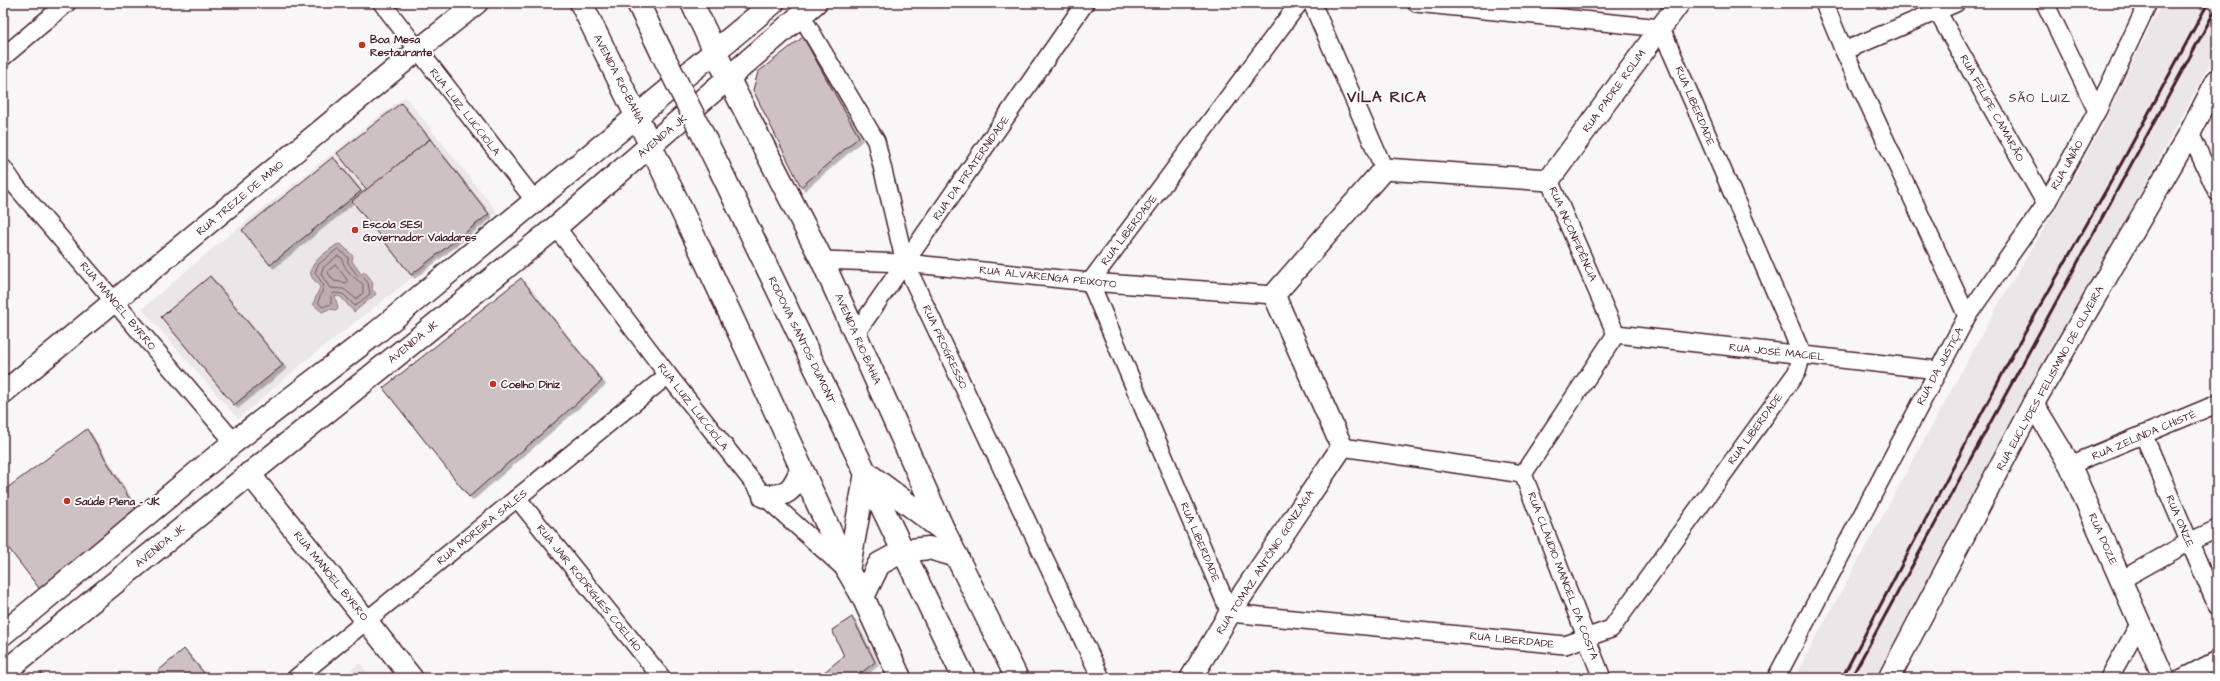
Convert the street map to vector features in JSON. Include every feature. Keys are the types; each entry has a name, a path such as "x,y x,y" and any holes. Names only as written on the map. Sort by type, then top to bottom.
{"main road":[{"name":"AVENIDA RIO-BAHIA","path":"581,3 651,144 740,331 801,470 848,571 863,597 900,678"},
{"name":"RODOVIA SANTOS DUMONT","path":"638,3 718,165 964,678"},
{"name":"AVENIDA RIO-BAHIA","path":"692,3 728,79 822,260 944,531 1017,678"},
{"path":"3,634 234,442 376,333 773,3"},
{"name":"AVENIDA JK","path":"3,673 249,473 556,227 808,9"},
{"path":"764,496 777,497 789,491 801,470"},
{"path":"848,571 866,473 944,531"},
{"path":"863,597 879,564 903,551 929,548 957,556"}],"street":[{"path":"3,57 67,3"},
{"name":"RUA LUIZ LUCCIOLA","path":"382,3 535,201"},
{"name":"RUA TREZE DE MAIO","path":"3,393 115,302 417,50 477,3"},
{"name":"RUA DA FRATERNIDADE","path":"856,333 1085,3"},
{"name":"RUA LIBERDADE","path":"1299,3 1090,282 1230,613 1565,645 1611,629 1797,372 1802,354 1661,28"},
{"path":"1312,3 1384,169 1274,295 1342,447 1523,474 1616,334"},
{"path":"1416,3 1661,28"},
{"name":"RUA PADRE ROLIM","path":"1549,180 1679,3"},
{"name":"RUA DA JUSTIÇA","path":"1776,678 1967,316 1844,51 1824,3"},
{"path":"1844,51 1956,3"},
{"path":"2045,3 2097,111"},
{"name":"RUA UNIÃO","path":"1967,316 2046,204 2097,111 2148,3"},
{"name":"RUA PROGRESSO","path":"808,9 876,141 905,263 1100,678"},
{"name":"RUA FELIPE CAMARÃO","path":"1937,11 2046,204"},
{"name":"RUA EUCLYDES FELISMINO DE OLIVEIRA","path":"1889,678 2033,404 2190,133 2217,80"},
{"path":"2190,133 2217,192"},
{"name":"RUA MANOEL BYRRO","path":"3,168 15,185 234,442"},
{"name":"RUA INCONFIDÊNCIA","path":"1384,169 1549,180 1616,334"},
{"name":"RUA LUIZ LUCCIOLA","path":"556,227 668,376 764,496 848,571"},
{"name":"RUA ALVARENGA PEIXOTO","path":"822,260 905,263 1090,282 1274,295"},
{"name":"RUA JOSÉ MACIEL","path":"1616,334 1938,370"},
{"name":"RUA MOREIRA SALES","path":"296,678 668,376"},
{"name":"RUA DOZE","path":"2033,404 2070,465 2164,678"},
{"name":"RUA ZELINDA CHISTÉ","path":"2070,465 2144,436 2217,404"},
{"name":"RUA ONZE","path":"2144,436 2217,606"},
{"name":"RUA TOMAZ ANTÔNIO GONZAGA","path":"1190,678 1230,613 1342,447"},
{"name":"RUA MANOEL BYRRO","path":"249,473 412,678"},
{"name":"RUA CLÁUDIO MANOEL DA COSTA","path":"1523,474 1602,678"},
{"name":"RUA JAIR RODRIGUES COELHO","path":"517,498 662,678"},
{"path":"2121,580 2189,542 2217,529"},
{"path":"2109,678 2140,623"},
{"path":"2182,678 2217,660"}],"shaded area":[{"path":"2162,3 2217,3 2217,51 1879,678 1794,678 1998,305 2061,200 2102,126"},
{"name":"Escola SESI Governador Valadares","path":"405,96 497,212 309,358 238,419 142,309 213,248"},
{"path":"360,663 371,678 341,678"}],"water":[{"path":"341,244 353,256 352,261 361,274 365,272 373,282 372,289 376,294 354,312 341,297 335,296 338,308 336,310 329,309 322,312 313,304 320,287 313,280 311,271 315,262 319,258 336,245"}],"building":[{"path":"803,37 859,137 801,187 753,90 758,72"},
{"path":"401,103 430,139 367,190 337,153"},
{"path":"430,139 489,214 411,275 352,201"},
{"path":"333,157 361,191 270,265 242,230"},
{"path":"210,276 283,365 234,405 161,317"},
{"name":"Coelho Diniz","path":"521,278 602,381 469,497 383,388"},
{"name":"Saúde Plena - JK","path":"87,429 137,511 42,592 3,541 3,491"},
{"path":"852,617 875,662 855,678 817,678 844,656 832,630"},
{"path":"184,649 208,678 163,678 158,671"},
{"path":"42,673 46,678 36,678"}],"railway":[{"path":"1842,678 2014,352 2121,164 2208,3"},
{"path":"1851,678 2217,7"}],"place":[{"name":"Boa Mesa Restaurante","path":"362,45"},
{"name":"Escola SESI Governador Valadares","path":"355,230"},
{"name":"Coelho Diniz","path":"493,384"},
{"name":"Saúde Plena - JK","path":"67,501"}],"district":[{"name":"VILA RICA","path":"1387,97"},
{"name":"SÃO LUIZ","path":"2040,98"}]}
